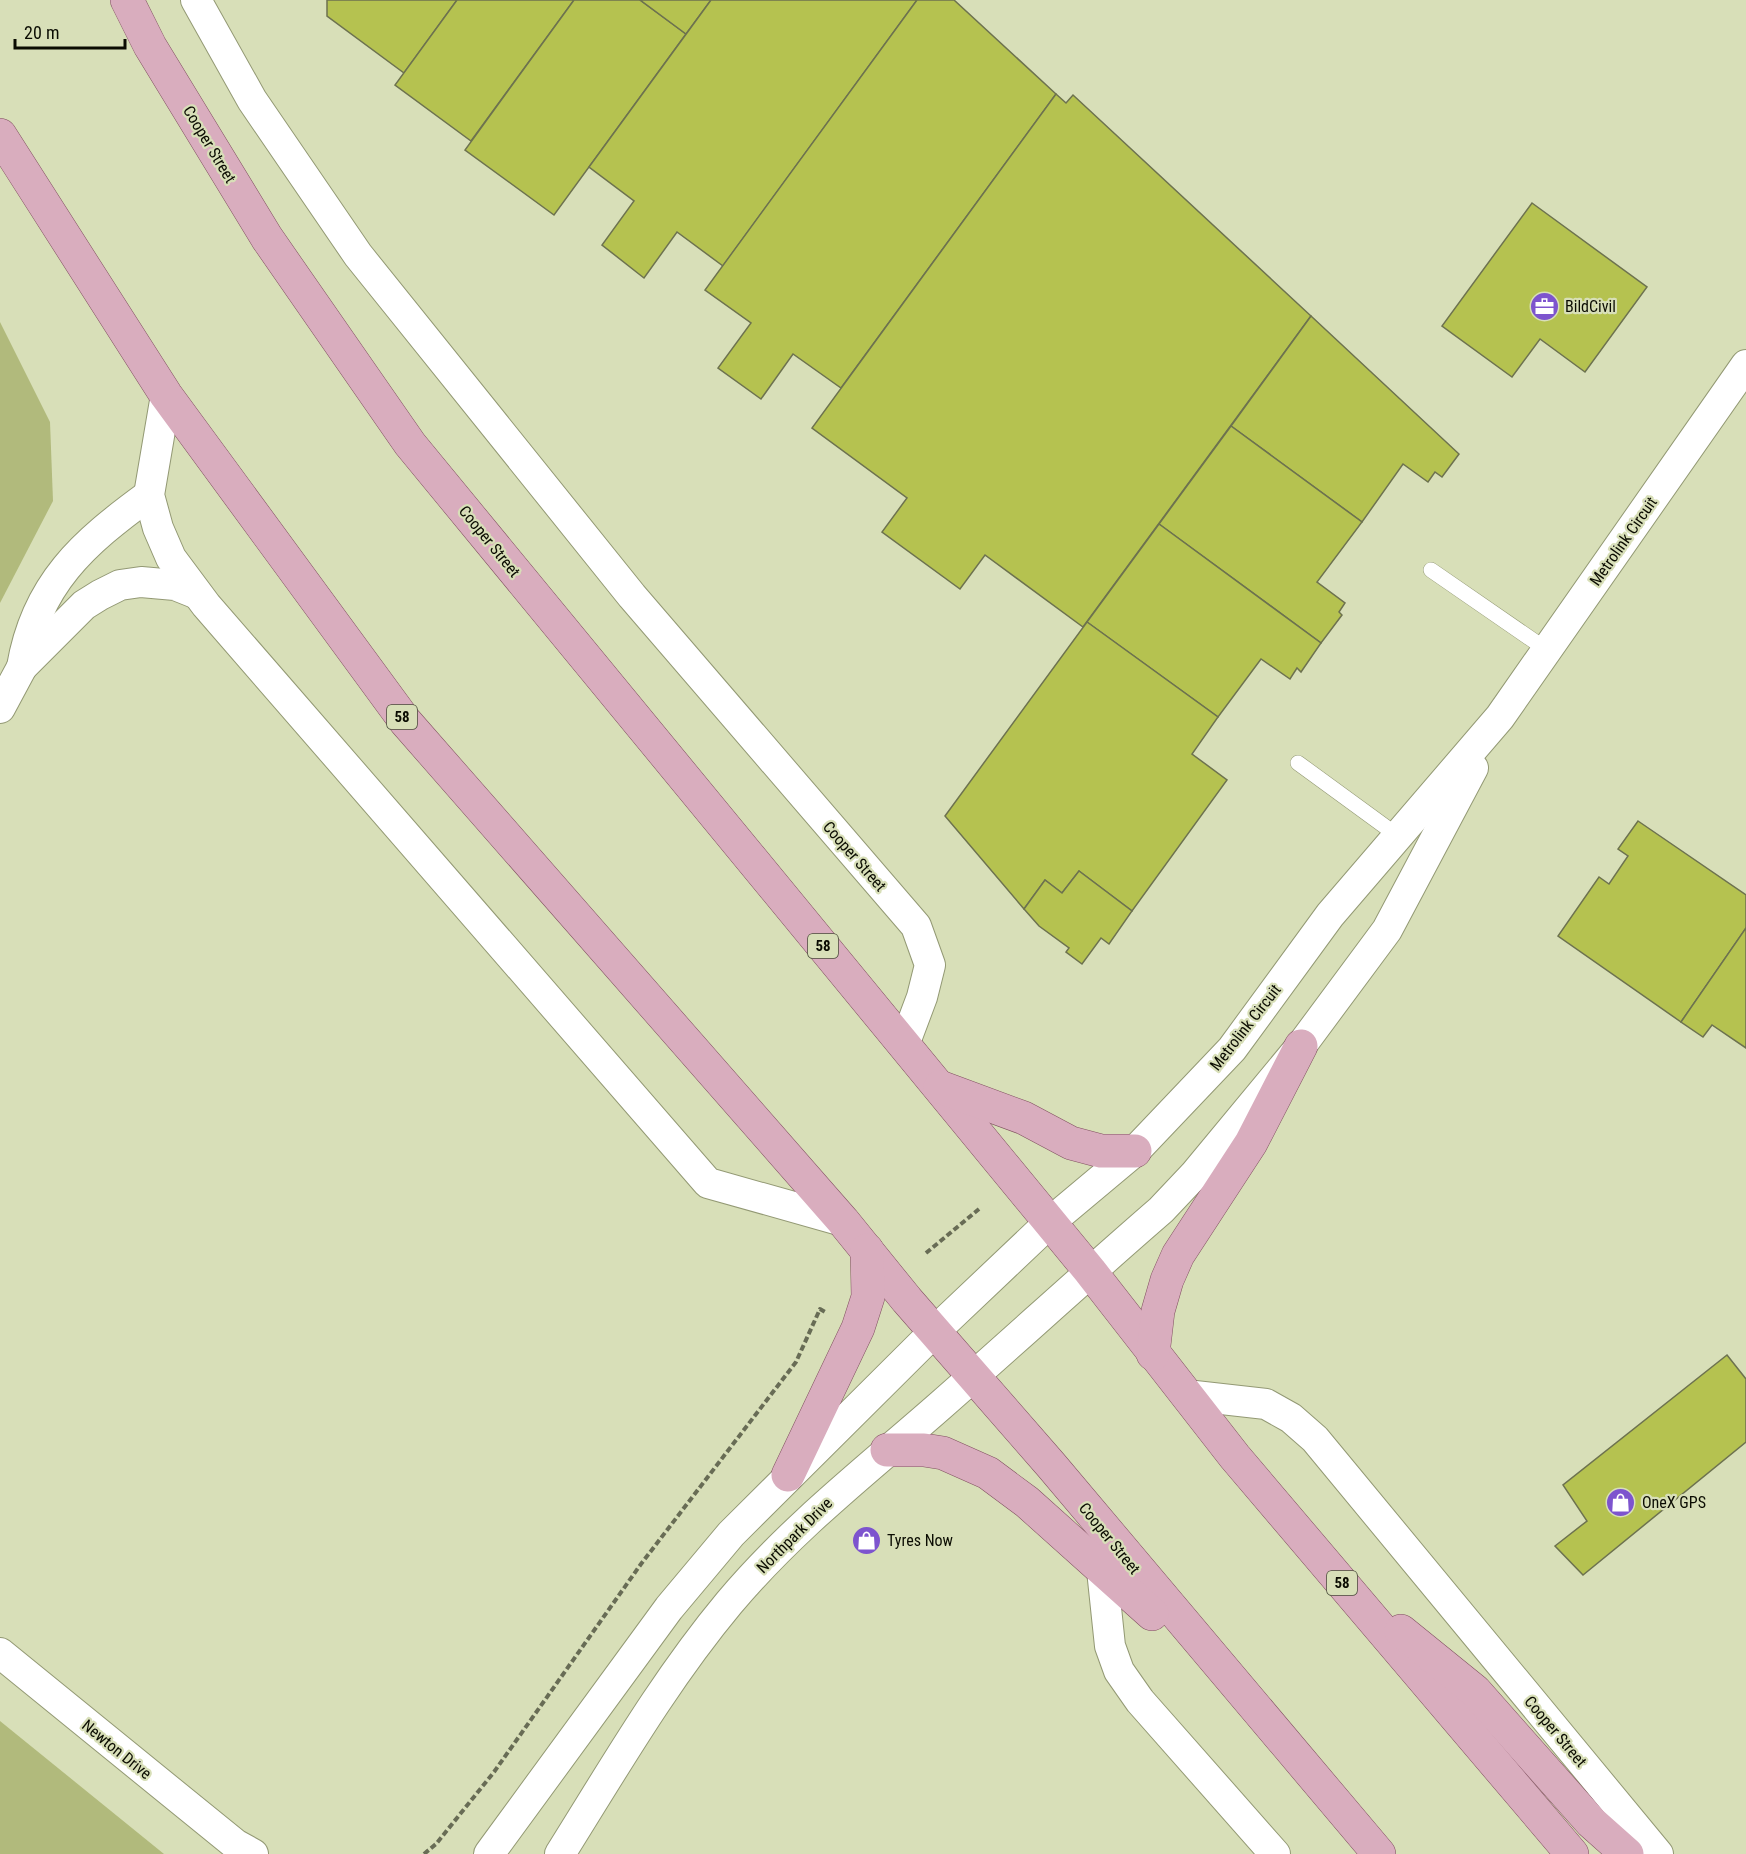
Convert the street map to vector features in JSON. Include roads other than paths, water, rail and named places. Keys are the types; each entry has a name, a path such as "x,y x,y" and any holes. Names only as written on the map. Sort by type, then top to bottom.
{"main road":[{"name":"Cooper Street","path":"127,0 150,46 267,238 410,444 1090,1271 1185,1395 1572,1854"},
{"name":"Cooper Street","path":"0,135 166,395 405,721 843,1221 934,1332 974,1376 1379,1854"},
{"path":"1153,1354 1158,1311 1167,1280 1178,1256 1251,1143 1301,1046"},
{"path":"940,1087 1024,1118 1071,1143 1101,1151 1135,1151"},
{"path":"788,1475 858,1328 868,1297 867,1250"},
{"path":"887,1450 924,1450 943,1453 988,1473 1028,1502 1241,1693"},
{"path":"1353,1596 1420,1645 1475,1691 1591,1822 1627,1854"}],"street":[{"name":"Cooper Street","path":"196,0 252,100 358,255 632,596 916,926 930,965 922,997 904,1045"},
{"name":"Metrolink Circuit","path":"934,1332 1049,1223 1135,1151 1232,1048 1330,915 1500,717 1746,365"},
{"path":"166,395 149,495 158,528 171,558 195,593 708,1183 843,1221"},
{"path":"22,668 29,630 36,613 70,563 105,528 149,495"},
{"path":"0,708 22,668 84,605 120,585 158,582 195,593"},
{"name":"Metrolink Circuit","path":"1090,1271 1168,1203 1301,1046 1387,930 1500,717"},
{"name":"Northpark Drive","path":"560,1854 664,1687 730,1602 824,1503 974,1376 1090,1271"},
{"path":"489,1854 669,1608 731,1534 934,1332"},
{"name":"Cooper Street","path":"1185,1395 1266,1404 1292,1418 1315,1439 1658,1854"},
{"name":"Cooper Street","path":"1102,1570 1110,1646 1119,1671 1140,1701 1275,1854"},
{"name":"Newton Drive","path":"0,1653 244,1851"}],"lane":[{"path":"1431,570 1547,650"},
{"path":"1298,763 1398,836"}],"place":[{"name":"BildCivil","path":"1544,306"},
{"name":"OneX GPS","path":"1621,1502"},
{"name":"Tyres Now","path":"866,1540"}]}
